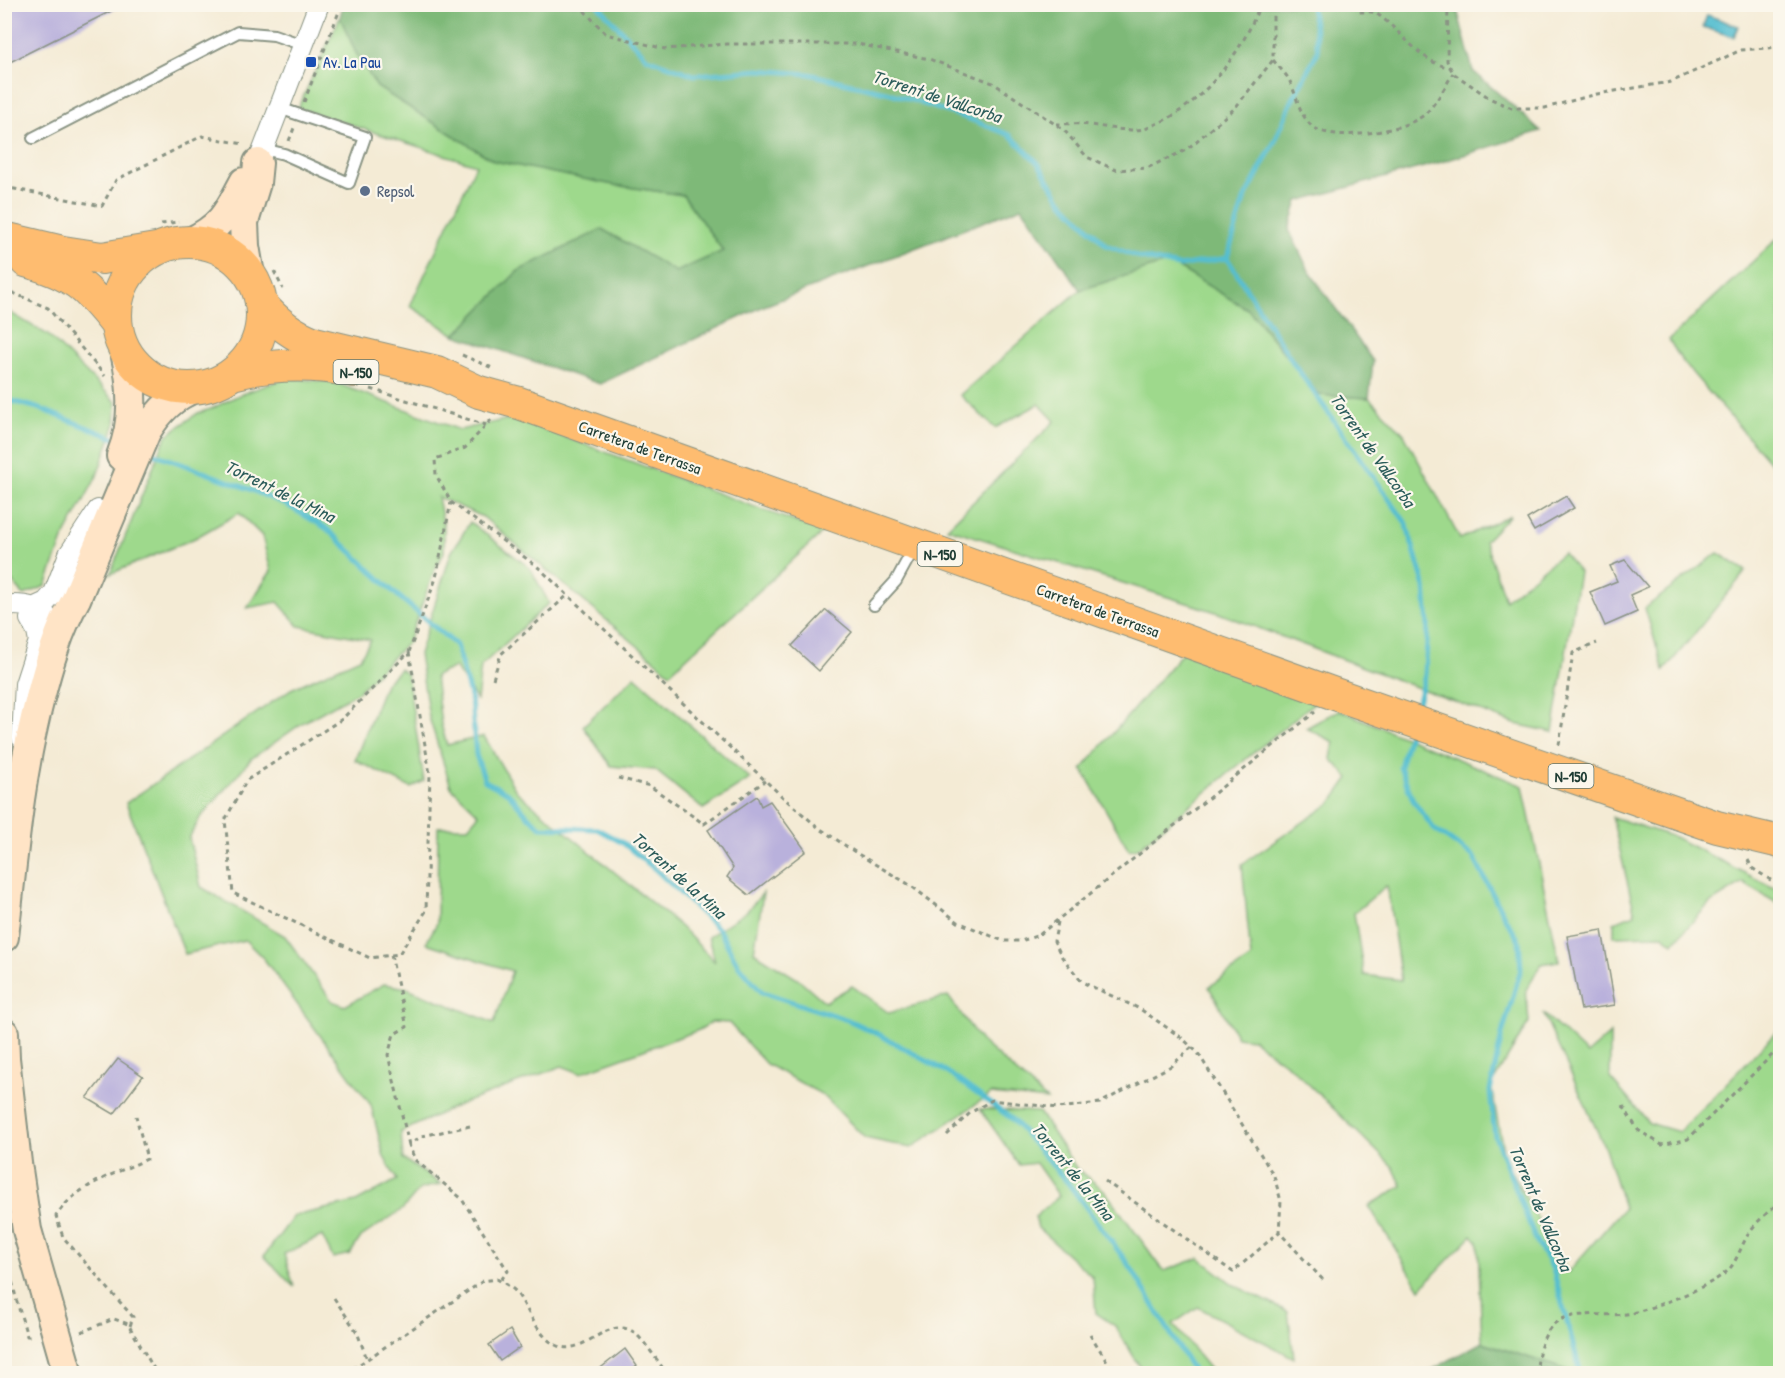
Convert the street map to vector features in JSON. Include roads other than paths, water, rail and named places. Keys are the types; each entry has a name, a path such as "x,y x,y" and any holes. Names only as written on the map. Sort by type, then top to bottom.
{"main road":[{"name":"N-150","path":"4,238 63,252 102,258 154,238 177,243 188,231 202,243 225,252 241,264 261,270 257,289 274,300 260,329 256,344 232,374 214,383 195,388 171,385 149,376 136,366 121,338 83,285 66,275 4,255"},
{"name":"N-150","path":"121,338 116,305 120,289 126,276 145,256 154,238"},
{"name":"Carretera de Terrassa","path":"274,300 271,315 297,336 336,349 437,372 479,392 1728,832 1780,856"},
{"name":"Carretera de Terrassa","path":"232,374 264,366 321,366 433,387 479,392"},
{"name":"Carretera de Terrassa","path":"1728,832 1780,842"}],"street":[{"path":"188,231 208,233 226,215 260,156 319,4"},
{"path":"260,156 256,183 244,222 245,246 261,270"},
{"path":"4,937 23,780 32,730 51,659 64,594 124,449 130,423 131,381 121,338"},
{"path":"57,624 76,599 146,432 154,419 175,398 195,388"},
{"path":"33,613 54,593 69,554 98,510"},
{"path":"9,602 18,612 33,613 57,624"},
{"path":"23,780 25,684 39,641 33,613"},
{"path":"4,1032 5,1058 27,1230 68,1374"}],"lane":[{"path":"33,138 238,33 274,35 303,45"},
{"path":"260,156 284,154 349,183 365,137 279,108"},
{"path":"874,605 896,581 916,545"}],"water":[{"path":"1707,15 1738,26 1734,37 1703,27"}],"waterway":[{"name":"Torrent de Vallcorba","path":"597,4 647,58 694,75 759,70 809,74 890,93 1010,135 1038,163 1061,200 1106,245 1141,258 1179,266 1227,258 1294,364 1406,523 1425,587 1428,626 1425,675 1415,713"},
{"path":"1227,258 1244,200 1318,51 1311,4"},
{"name":"Torrent de la Mina","path":"4,399 38,408 119,440"},
{"name":"Torrent de la Mina","path":"147,451 287,505 326,528 397,595 456,645 471,699 476,755 485,781 508,793 541,827 597,829 623,843 655,869 719,930 739,966 762,992 848,1020 882,1036 947,1072 1012,1119 1068,1183 1131,1268 1195,1374"},
{"name":"Torrent de Vallcorba","path":"1410,730 1400,767 1413,800 1434,829 1473,856 1519,940 1521,969 1502,1034 1490,1091 1495,1136 1537,1243 1553,1269 1581,1374"}],"place":[{"name":"Av. La Pau","path":"311,62"},
{"name":"Repsol","path":"365,191"}]}
